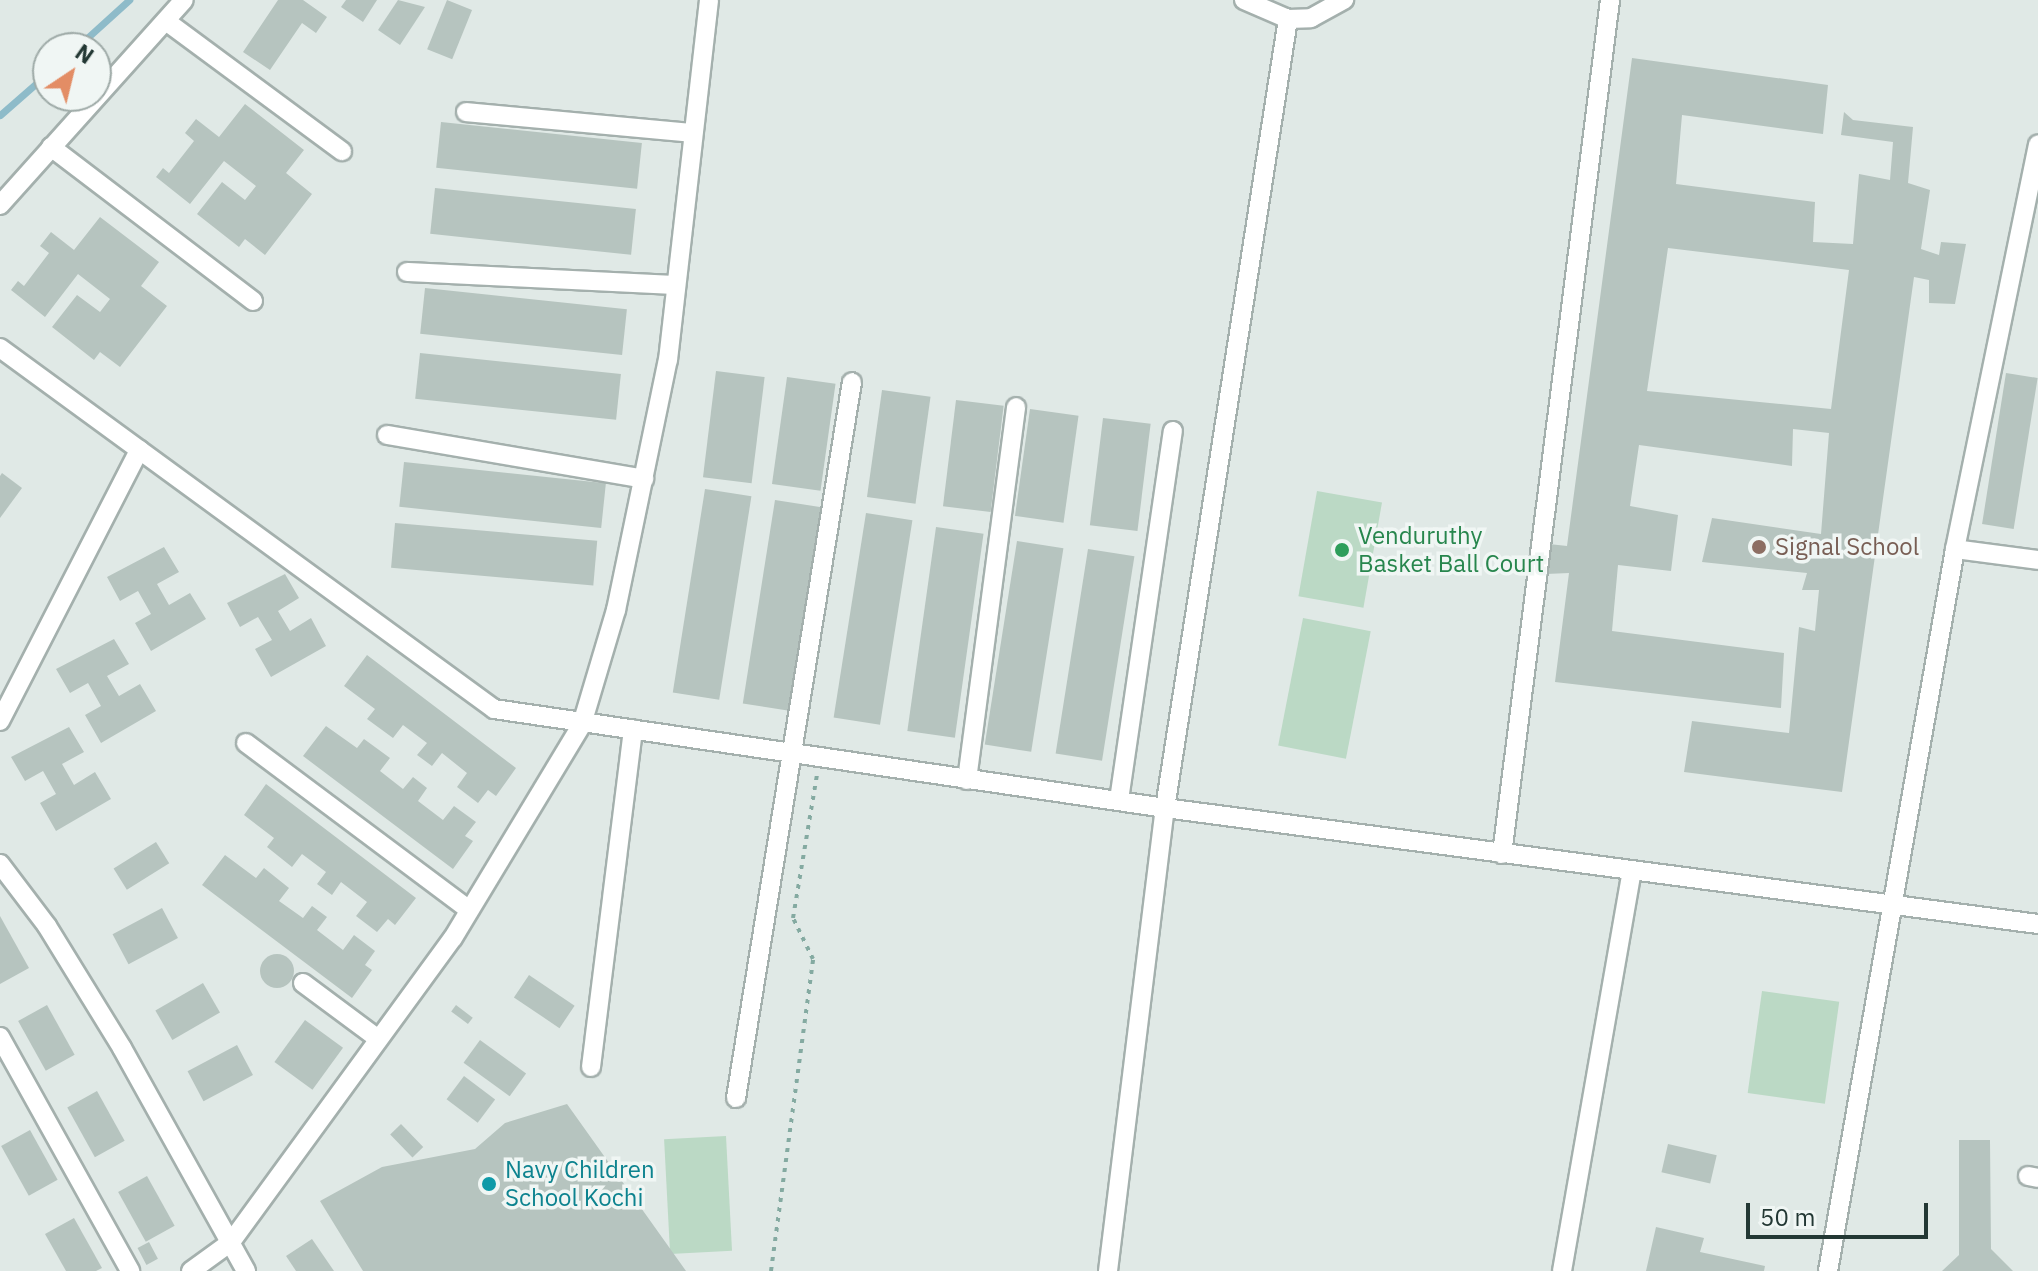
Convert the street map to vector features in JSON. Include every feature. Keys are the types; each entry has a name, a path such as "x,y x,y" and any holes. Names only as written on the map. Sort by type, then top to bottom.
{"street":[{"path":"0,205 184,0"},
{"path":"191,1271 231,1242 377,1038 468,909 582,724 616,610 644,479 676,285 709,0"},
{"path":"1244,0 1288,19 1311,18 1344,0"},
{"path":"1502,854 1610,0"},
{"path":"1108,1271 1165,808 1288,19"},
{"path":"166,21 342,151"},
{"path":"466,112 693,133"},
{"path":"1828,1271 1955,549 2038,144"},
{"path":"51,147 253,301"},
{"path":"407,272 676,285"},
{"path":"0,348 494,709 582,724 820,753 967,780 1165,808 2038,924"},
{"path":"736,1098 797,751 852,382"},
{"path":"967,780 1016,407"},
{"path":"1119,800 1173,431"},
{"path":"387,435 644,479"},
{"path":"0,721 139,450"},
{"path":"1955,549 2038,560"},
{"path":"591,1067 633,730"},
{"path":"246,743 468,909"},
{"path":"0,864 47,926 114,1035 246,1271"},
{"path":"1562,1271 1632,871"},
{"path":"303,983 377,1038"},
{"path":"0,1037 130,1271"}],"path":[{"path":"771,1271 813,959 793,918 820,753"}],"green space":[{"name":"Venduruthy Basket Ball Court","path":"1317,491 1382,502 1363,608 1298,596"},
{"path":"1303,618 1371,631 1346,759 1278,746"},
{"path":"1762,991 1839,1002 1825,1104 1748,1093"},
{"path":"726,1136 732,1251 670,1254 664,1139"}],"building":[{"path":"278,0 303,0 327,17 316,33 302,23 270,70 243,52"},
{"path":"346,0 377,0 363,22 341,7"},
{"path":"398,0 425,7 400,45 378,30"},
{"path":"447,0 472,10 452,59 427,49"},
{"path":"1632,58 1828,85 1823,134 1682,115 1676,184 1815,202 1813,242 1853,244 1859,174 1890,180 1893,142 1841,135 1844,112 1853,120 1913,127 1908,183 1930,190 1921,249 1939,255 1941,242 1966,244 1955,304 1929,303 1929,280 1914,277 1842,792 1684,772 1692,721 1789,733 1799,627 1815,631 1819,590 1802,590 1807,573 1702,562 1712,518 1821,534 1829,433 1793,429 1792,466 1639,445 1630,506 1678,515 1671,571 1618,565 1612,631 1784,653 1781,708 1555,682 1569,573 1546,574 1549,544 1567,546","holes":["1668,248 1849,270 1831,409 1647,391"]},
{"path":"245,104 304,150 286,173 312,194 265,255 245,239 239,247 197,214 222,182 245,200 256,186 224,161 190,204 156,177 163,168 169,173 194,141 185,133 196,119 219,137"},
{"path":"441,122 642,143 637,189 436,168"},
{"path":"435,188 636,209 631,255 430,234"},
{"path":"100,217 159,262 141,286 167,306 120,367 100,352 94,360 52,327 77,295 100,312 110,299 78,274 45,317 11,290 18,281 24,286 49,253 40,246 51,232 74,250"},
{"path":"425,288 627,309 622,355 420,334"},
{"path":"420,353 621,374 616,420 415,399"},
{"path":"716,371 765,377 752,483 703,477"},
{"path":"2006,373 2038,378 2014,529 1982,524"},
{"path":"787,377 836,384 820,491 772,484"},
{"path":"882,390 931,397 915,504 867,497"},
{"path":"956,400 1004,406 991,512 943,506"},
{"path":"1030,409 1079,416 1063,523 1015,516"},
{"path":"1103,418 1151,424 1137,531 1090,525"},
{"path":"404,462 606,483 601,528 399,507"},
{"path":"2,473 22,488 0,518 0,476"},
{"path":"705,489 751,496 719,700 673,692"},
{"path":"775,500 821,507 789,711 743,703"},
{"path":"866,513 912,520 880,725 834,717"},
{"path":"395,523 597,541 593,586 391,568"},
{"path":"936,527 984,534 955,738 907,731"},
{"path":"1017,541 1063,548 1031,752 985,744"},
{"path":"164,547 179,572 157,584 169,605 190,593 206,619 151,651 135,623 151,614 138,591 120,601 107,577"},
{"path":"1088,549 1134,556 1102,761 1056,753"},
{"path":"285,574 299,598 278,611 290,631 311,618 326,646 271,677 255,649 272,640 258,617 240,627 227,603"},
{"path":"114,639 129,664 107,676 119,696 140,684 156,711 101,743 85,715 101,706 88,683 70,693 56,669"},
{"path":"367,655 516,768 496,796 488,790 478,803 457,787 467,773 442,753 432,766 417,755 427,743 403,725 393,738 367,719 375,709 344,686"},
{"path":"326,726 357,748 364,739 390,758 380,771 403,789 413,777 427,788 418,801 443,820 454,806 476,822 465,836 473,841 453,869 303,756"},
{"path":"69,727 84,752 62,764 74,785 95,772 111,799 56,831 40,803 56,794 43,771 25,781 11,757"},
{"path":"266,784 416,898 395,925 388,919 377,932 356,916 367,902 341,882 332,895 317,884 326,872 302,854 292,867 267,847 274,838 244,815"},
{"path":"156,842 169,863 127,890 114,868"},
{"path":"225,855 256,878 264,868 289,888 279,901 303,918 312,906 327,917 317,930 343,950 354,935 375,951 365,965 372,970 352,998 202,885"},
{"path":"162,908 178,938 129,964 113,934"},
{"path":"0,916 29,968 0,984"},
{"path":"277,954 289,959 294,971 289,983 277,988 265,983 260,971 265,959"},
{"path":"529,975 575,1006 559,1028 514,997"},
{"path":"203,983 220,1012 172,1040 155,1010"},
{"path":"47,1005 75,1055 46,1071 18,1021"},
{"path":"456,1005 473,1018 468,1024 451,1011"},
{"path":"305,1020 343,1048 312,1090 274,1062"},
{"path":"480,1040 526,1074 510,1096 464,1063"},
{"path":"237,1045 253,1075 204,1101 188,1071"},
{"path":"464,1076 495,1099 478,1123 447,1099"},
{"path":"97,1091 125,1141 95,1157 67,1107"},
{"name":"Navy Children School Kochi","path":"567,1104 686,1271 363,1271 320,1201 382,1167 475,1149 505,1123"},
{"path":"401,1124 423,1147 412,1157 390,1134"},
{"path":"30,1130 58,1180 29,1196 1,1146"},
{"path":"1959,1140 1990,1140 1991,1249 2013,1271 1942,1271 1959,1255"},
{"path":"1668,1144 1717,1155 1710,1184 1661,1172"},
{"path":"147,1176 175,1226 146,1242 118,1192"},
{"path":"74,1218 102,1268 96,1271 66,1271 45,1234"},
{"path":"1656,1227 1704,1238 1700,1252 1765,1266 1764,1271 1646,1271"},
{"path":"312,1239 334,1271 296,1271 286,1256"},
{"path":"149,1242 158,1259 146,1265 138,1248"}],"waterway":[{"path":"94,32 129,0"},
{"path":"0,115 32,87"}],"place":[{"name":"Signal School","path":"1759,547"},
{"name":"Venduruthy Basket Ball Court","path":"1342,550"},
{"name":"Navy Children School Kochi","path":"489,1184"}]}
